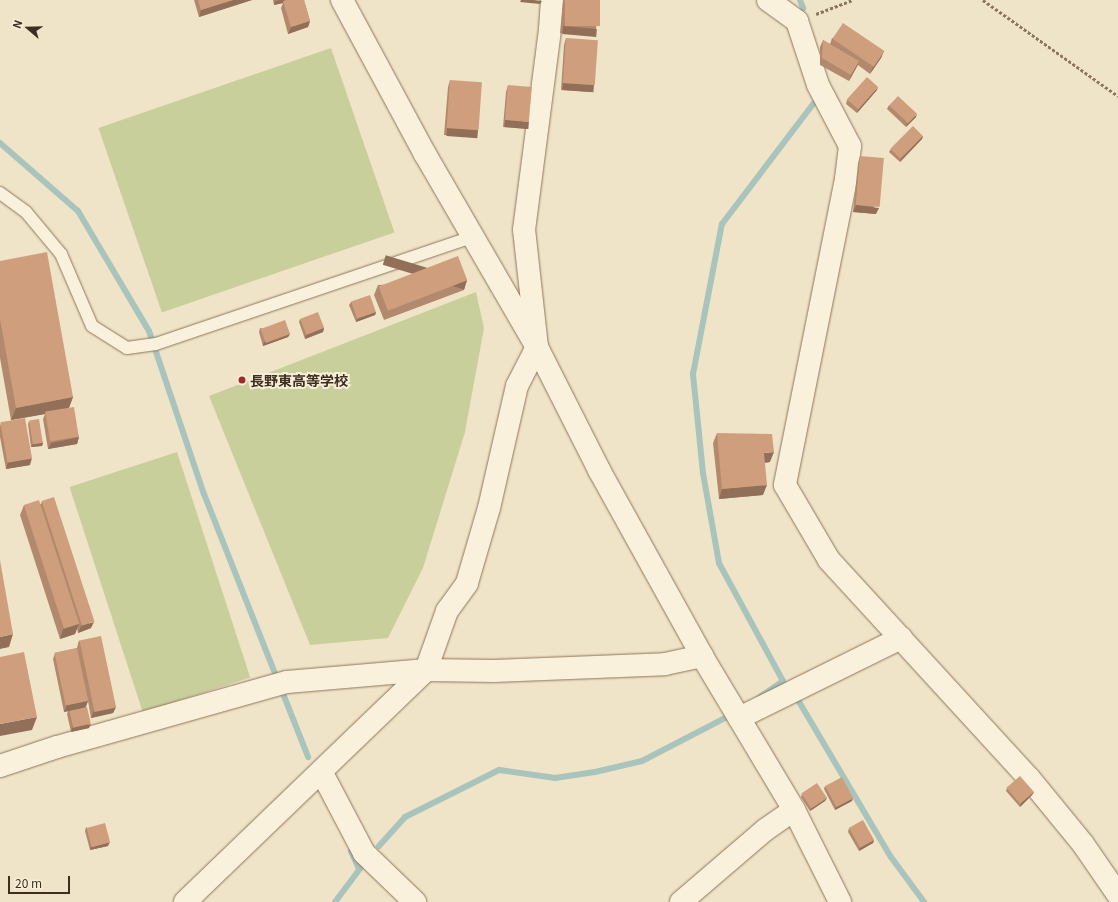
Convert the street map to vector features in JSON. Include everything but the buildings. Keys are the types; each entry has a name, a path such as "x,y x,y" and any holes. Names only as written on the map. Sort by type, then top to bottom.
{"street":[{"path":"342,0 425,154 537,347 599,470 702,656 794,810 840,902"},
{"path":"185,902 322,772 426,670 447,611 467,583 489,508 517,386 537,347 524,230 550,28 552,0"},
{"path":"768,0 797,21 818,85 850,146 846,179 785,486 828,560 1030,778 1083,844 1118,895"},
{"path":"739,718 901,638"},
{"path":"0,766 57,747 280,684 426,670 494,671 666,664 702,656"},
{"path":"322,772 364,853 415,902"},
{"path":"680,902 765,830 794,810"}],"lane":[{"path":"0,193 26,212 61,254 92,326 127,348 152,345 473,237"}],"path":[{"path":"797,21 853,0"},
{"path":"983,0 1118,96"}],"green space":[{"path":"331,48 394,232 162,312 98,128"},
{"path":"476,292 484,328 465,432 423,568 388,638 310,645 209,396"},
{"path":"177,452 250,677 143,712 70,487"}],"waterway":[{"path":"800,0 803,8"},
{"path":"760,697 783,681 719,563 703,473 693,374 722,224 813,104"},
{"path":"0,143 78,211 149,331 204,494 308,757"},
{"path":"798,700 891,857 924,902"},
{"path":"379,846 405,817 499,770 555,778 595,772 642,761 727,717"},
{"path":"351,851 359,869"},
{"path":"335,902 362,866"}],"place":[{"name":"長野東高等学校","path":"242,380"}]}
